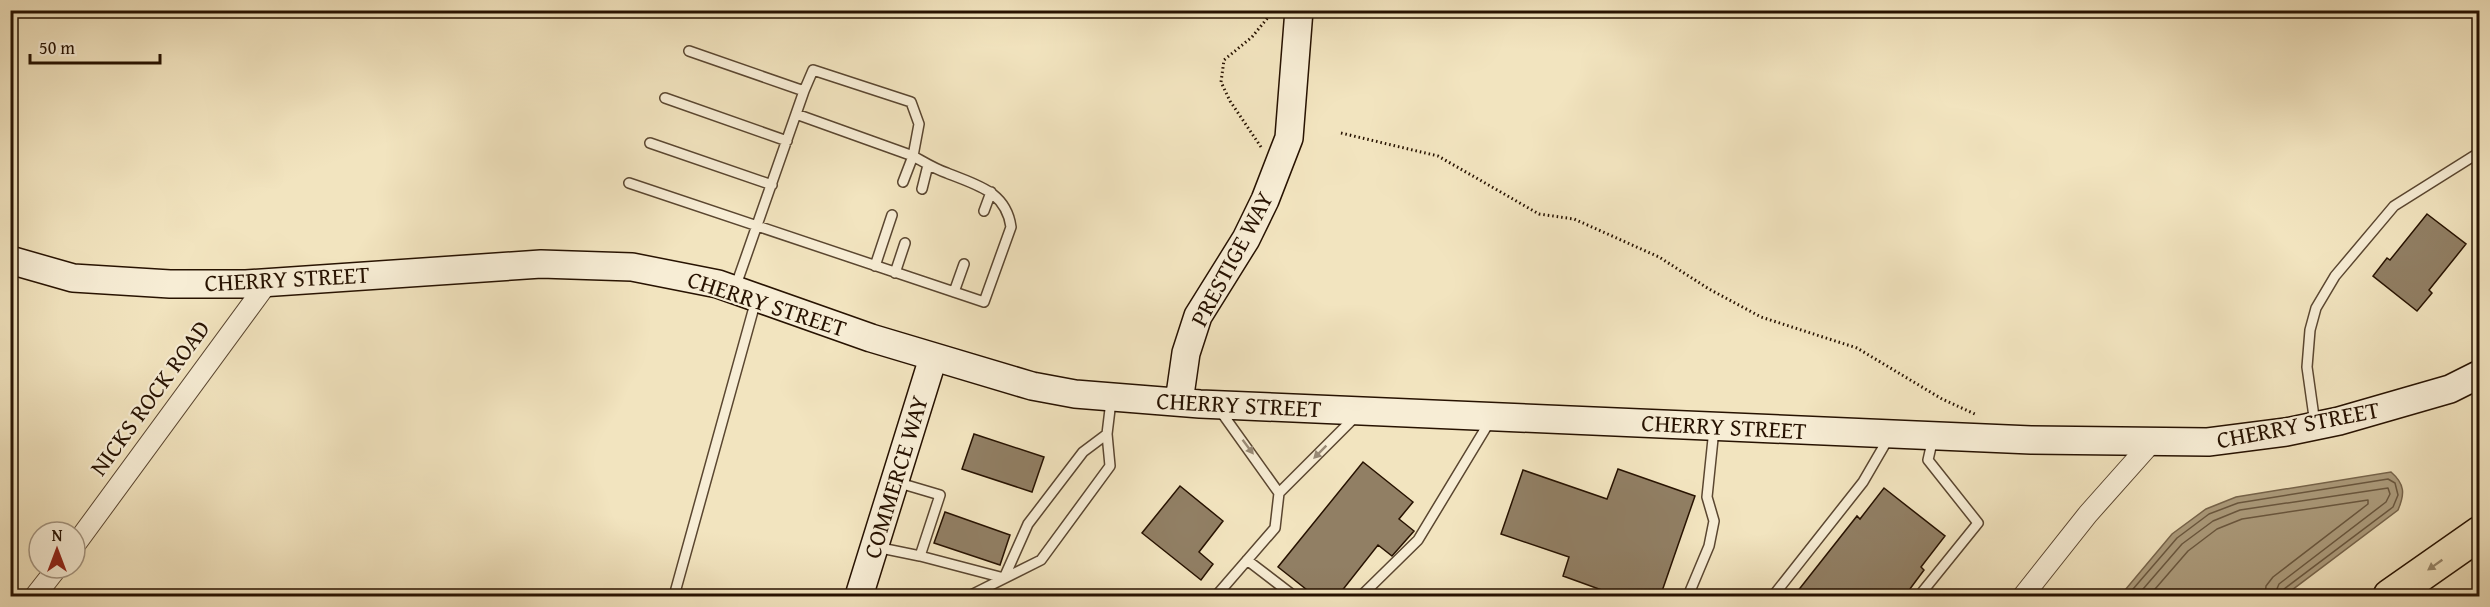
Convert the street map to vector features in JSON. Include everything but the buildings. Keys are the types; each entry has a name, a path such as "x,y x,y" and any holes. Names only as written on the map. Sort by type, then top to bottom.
{"highway":[{"path":"2390,597 2480,533"}],"main road":[{"name":"PRESTIGE WAY","path":"1179,402 1186,353 1198,316 1246,239 1289,138 1299,10"},
{"name":"CHERRY STREET","path":"10,260 73,278 123,283 268,282 486,267 576,264 632,267 669,273 746,294 933,358 1032,386 1111,397 1361,411 1891,434 2208,442 2315,426 2441,392 2480,375"},
{"name":"COMMERCE WAY","path":"859,597 933,358"}],"street":[{"name":"NICKS ROCK ROAD","path":"87,529 268,282"},
{"path":"2024,597 2088,514 2152,442"},
{"path":"35,597 48,580"}],"lane":[{"path":"689,51 804,91"},
{"path":"674,597 746,294 757,228 813,70 911,102 919,124 913,156 903,182"},
{"path":"665,98 787,141"},
{"path":"629,183 757,228 984,302 1011,227 1010,216 1002,202 991,192 928,165 913,156 796,114"},
{"path":"650,143 772,185"},
{"path":"2315,426 2307,350 2316,308 2335,276 2394,206 2480,152"},
{"path":"922,189 928,165"},
{"path":"984,211 991,192"},
{"path":"874,266 892,215"},
{"path":"895,273 905,243"},
{"path":"954,292 964,264"},
{"path":"969,597 1041,560 1110,466 1107,434 1111,397"},
{"path":"1215,404 1279,493"},
{"path":"1216,597 1275,528 1279,493 1361,411"},
{"path":"1361,597 1418,540 1493,416"},
{"path":"1688,597 1708,546 1714,521 1707,497 1714,427"},
{"path":"1004,578 1028,524 1083,452 1107,434"},
{"path":"1773,597 1863,482 1891,434"},
{"path":"1919,597 1978,523 1928,460 1933,435"},
{"path":"895,482 940,495 920,556"},
{"path":"874,547 920,556 1004,578"},
{"path":"1247,560 1294,597"}],"path":[{"path":"1274,10 1251,37 1224,60 1221,82 1230,102 1276,171"},
{"path":"1341,133 1438,156 1539,214 1574,219 1659,257 1709,289 1761,317 1857,348 1942,399 1978,415"}],"water":[{"path":"2391,472 2399,481 2402,490 2398,510 2284,596 2120,596 2172,534 2206,509 2236,497"}]}
